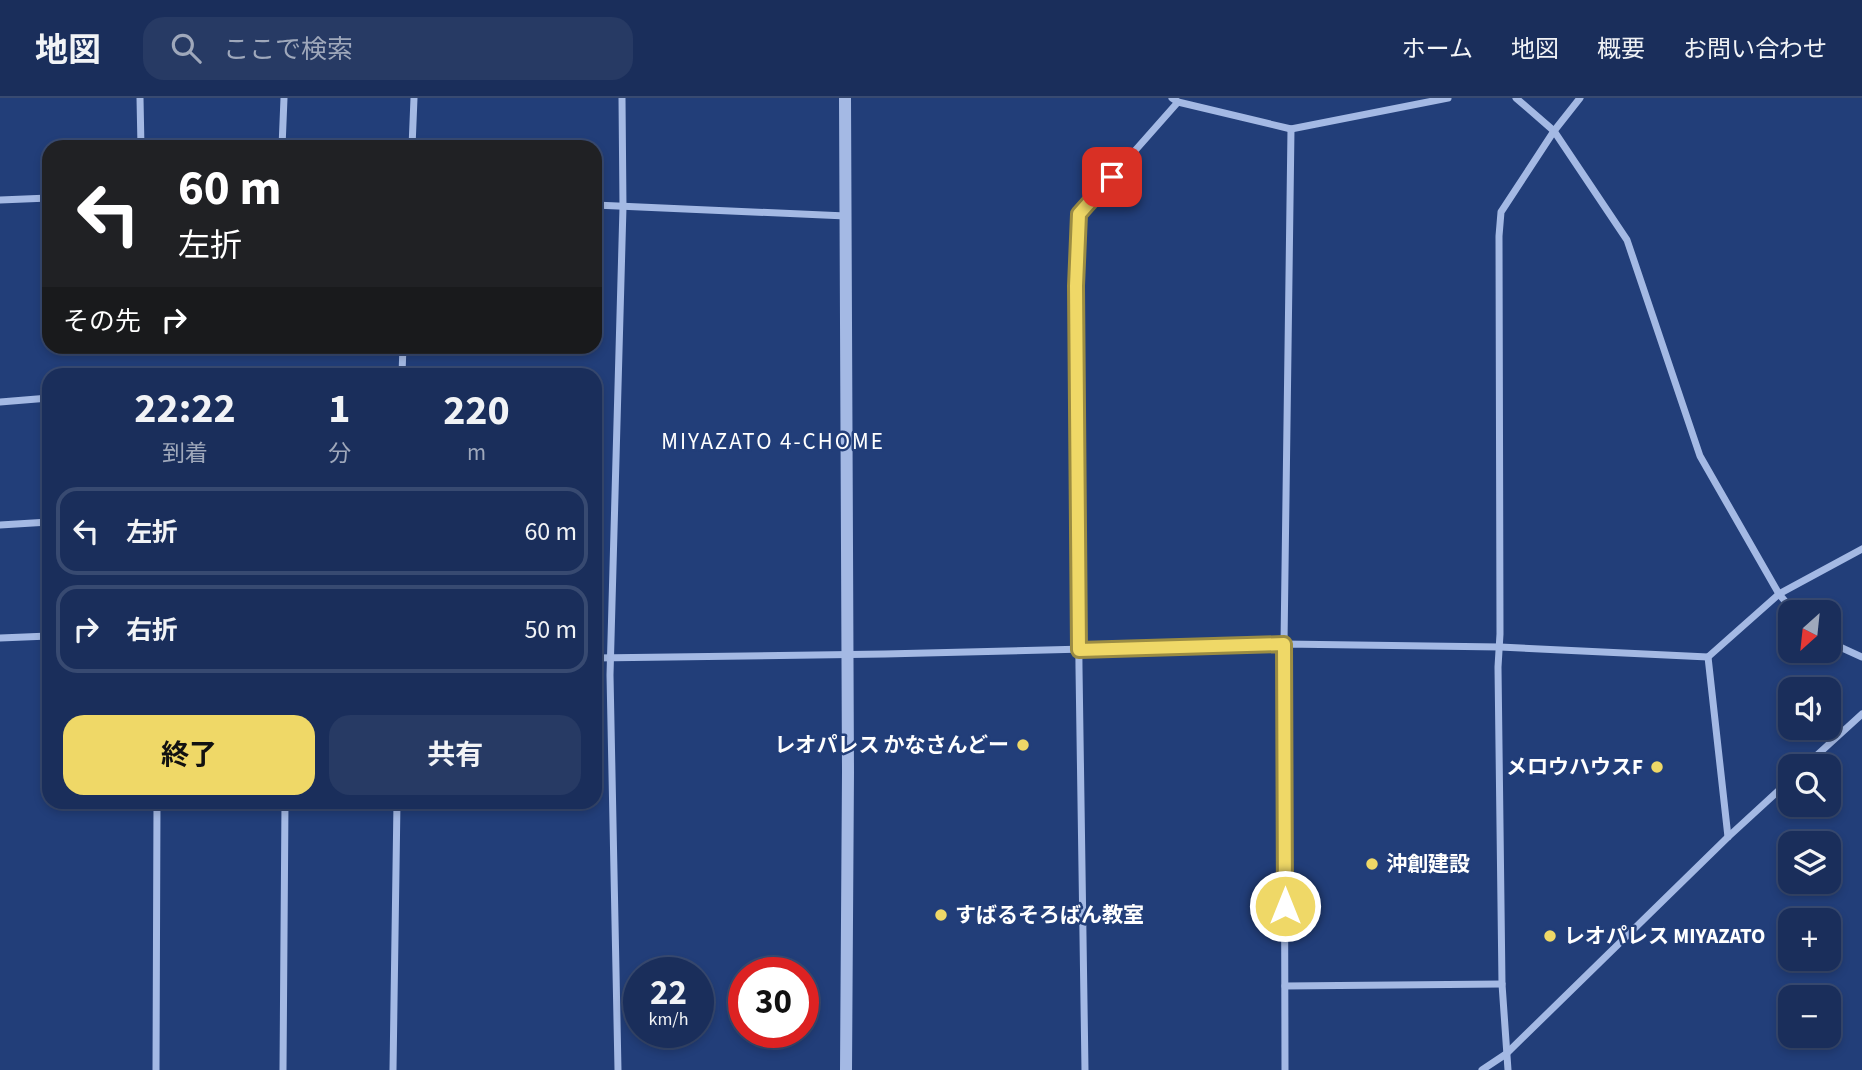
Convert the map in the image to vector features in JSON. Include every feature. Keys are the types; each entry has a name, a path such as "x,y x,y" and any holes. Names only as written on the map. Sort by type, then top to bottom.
{"street":[{"path":"140,98 141,140"},
{"path":"282,140 284,98"},
{"path":"412,140 414,98"},
{"path":"618,1070 610,657 623,207 622,98"},
{"path":"845,98 846,1070"},
{"path":"1085,1070 1076,286 1079,214 1175,100 1291,129 1448,98"},
{"path":"1516,98 1554,131 1627,240 1700,456 1784,600"},
{"path":"1508,1070 1502,984 1498,667 1499,236 1501,212 1554,131 1580,98"},
{"path":"1286,1070 1284,644 1291,129"},
{"path":"0,200 42,198"},
{"path":"602,206 846,216"},
{"path":"0,402 42,399"},
{"path":"0,525 42,522"},
{"path":"602,657 1284,644 1500,647 1708,657 1779,594 1862,549"},
{"path":"0,638 42,636"},
{"path":"1841,647 1862,657"},
{"path":"1708,657 1728,837"},
{"path":"1818,754 1862,715"},
{"path":"1482,1070 1506,1054 1778,791"},
{"path":"156,1070 158,809"},
{"path":"283,1070 285,809"},
{"path":"393,1070 397,809"},
{"path":"1285,986 1502,984"}],"place":[{"name":"レオパレス かなさんどー","path":"1023,745"},
{"name":"メロウハウスF","path":"1657,767"},
{"name":"沖創建設","path":"1372,864"},
{"name":"すばるそろばん教室","path":"941,915"},
{"name":"レオパレス MIYAZATO","path":"1550,936"}],"district":[{"name":"MIYAZATO 4-CHOME","path":"773,441"}],"route":[{"path":"1112,177 1079,214 1076,286 1079,650 1284,644 1285,906"}]}
